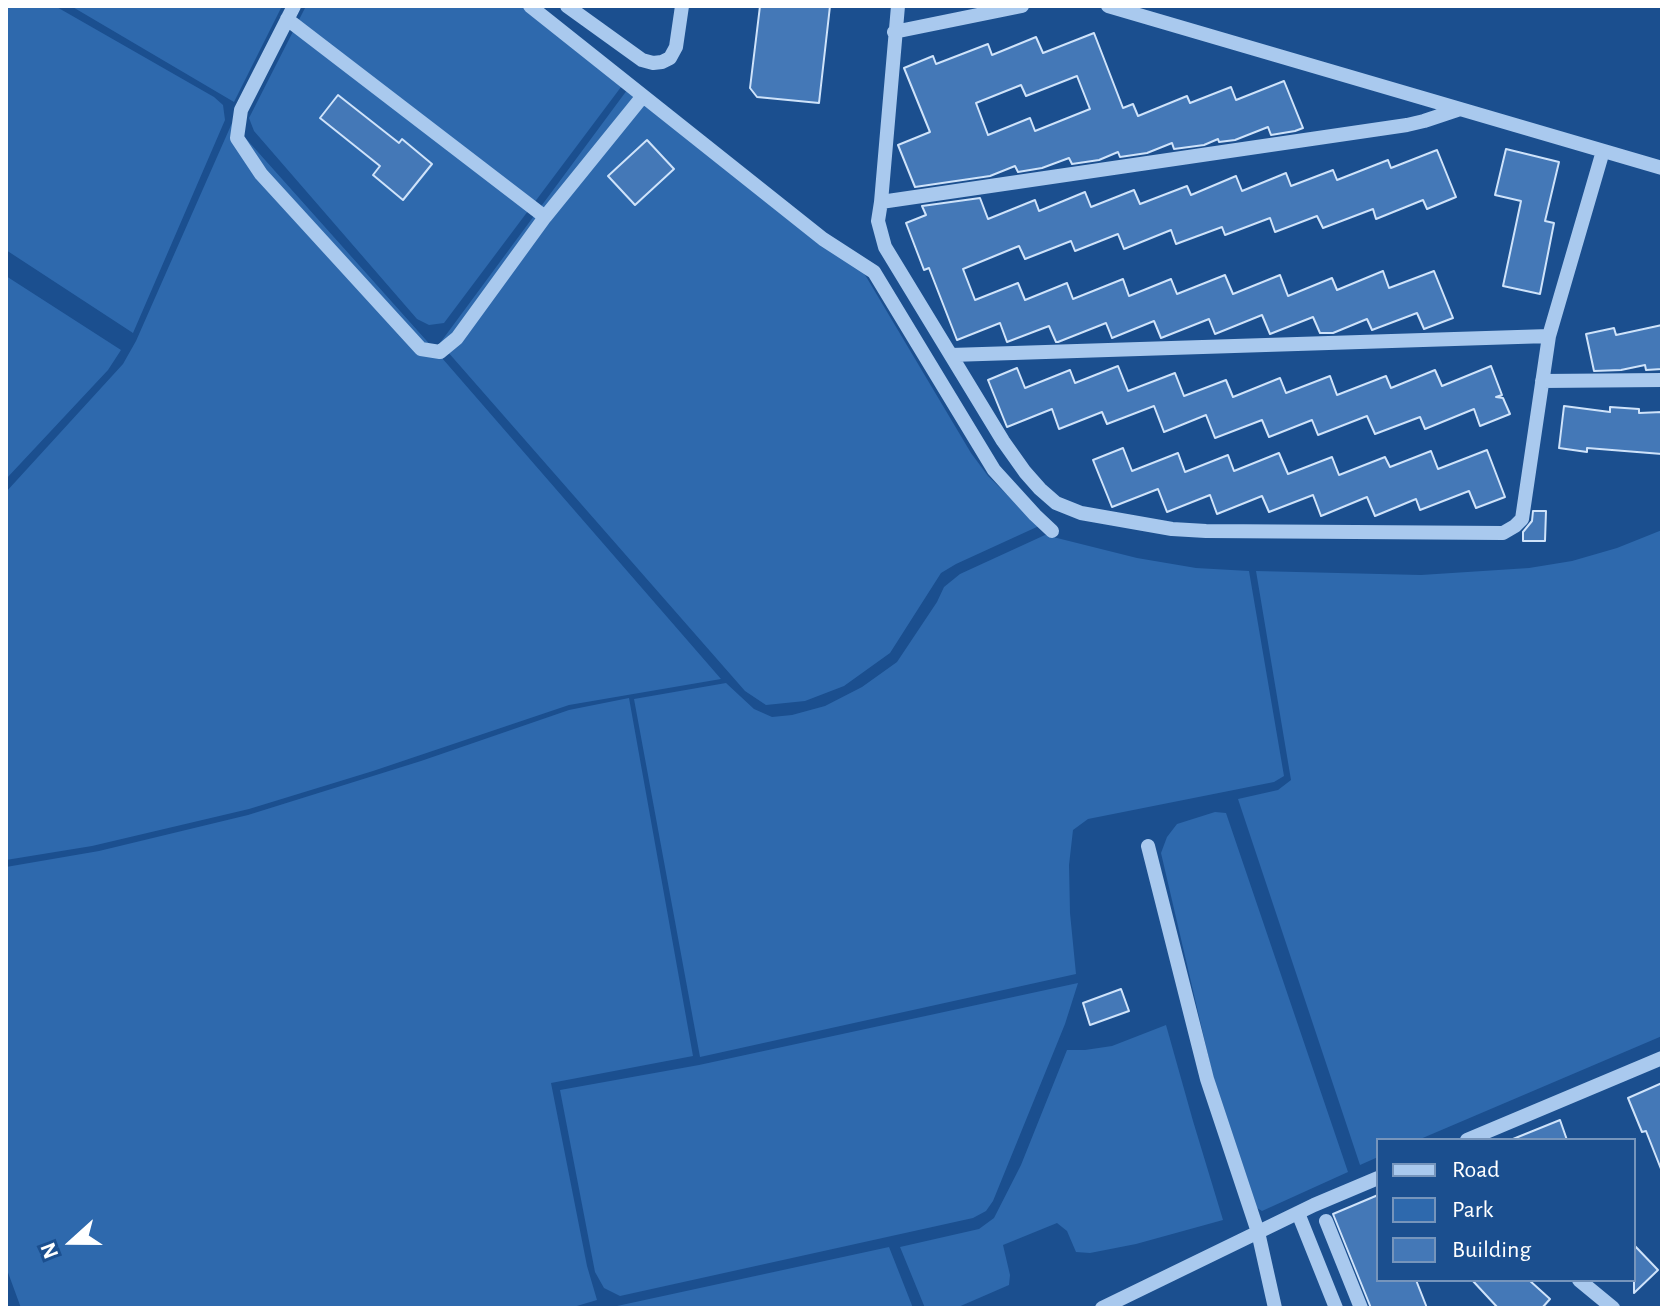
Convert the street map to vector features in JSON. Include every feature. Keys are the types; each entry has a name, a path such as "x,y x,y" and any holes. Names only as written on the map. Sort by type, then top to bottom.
{"street":[{"path":"530,6 823,239 874,272 994,470 1052,531"},
{"path":"567,6 642,60 653,63 670,58 676,47 682,6"},
{"path":"898,6 878,221 885,247 1017,461 1056,503 1081,513 1183,530 1503,533 1515,526 1522,519 1549,336 1603,151"},
{"path":"894,32 1022,6"},
{"path":"1108,6 1662,168"},
{"path":"545,217 290,12 241,110 237,138 261,174 421,349 440,352 457,338 545,217 643,96"},
{"path":"881,202 1407,125 1460,109"},
{"path":"951,355 1549,336"},
{"path":"1542,381 1662,380"},
{"path":"1148,846 1207,1079 1258,1232 1275,1308"},
{"path":"1477,1138 1497,1134 1662,1058"},
{"path":"1102,1308 1376,1179"},
{"path":"1298,1213 1336,1308"},
{"path":"1326,1221 1361,1308"},
{"path":"1581,1282 1613,1308"}],"green space":[{"path":"6,6 55,6 223,105 225,120 133,333 6,250"},
{"path":"71,6 282,6 234,102"},
{"path":"306,6 538,6 627,79 444,323 429,325 417,319 254,131 249,118"},
{"path":"633,82 858,263 971,453 988,476 1039,526 941,573 890,653 844,686 805,701 766,705 745,691 440,343"},
{"path":"232,123 442,358 721,679 569,705 249,809 92,846 6,860 6,492 123,364"},
{"path":"6,276 121,350 108,370 6,479"},
{"path":"1662,530 1662,1036 1423,1138 1376,1138 1376,1158 1360,1165 1238,799 1278,790 1291,780 1256,571 1421,575 1529,568 1572,561"},
{"path":"1045,535 1137,558 1196,568 1249,571 1284,776 1274,782 1088,819 1073,830 1069,865 1070,913 1076,974 700,1057 634,699 726,683 754,709 772,717 825,706 862,687 897,662 944,587 960,574"},
{"path":"629,698 693,1056 551,1083 587,1266 597,1300 570,1308 21,1308 6,1267 6,867 99,851 248,815 421,761 569,710"},
{"path":"1215,812 1226,813 1348,1172 1262,1211 1254,1206 1222,1115 1161,853 1167,837 1177,824"},
{"path":"1078,983 1065,1024 993,1201 986,1211 973,1218 620,1296 604,1288 595,1272 560,1090 699,1065"},
{"path":"1166,1025 1223,1220 1090,1253 1076,1252 1067,1231 1057,1223 1003,1245 1010,1275 1009,1285 956,1308 925,1308 900,1247 979,1229 994,1218 1021,1165 1067,1050 1112,1046"},
{"path":"889,1247 913,1308 611,1308 617,1306"}],"building":[{"path":"760,6 830,6 819,103 757,97 750,88"},
{"path":"1094,33 1123,108 1133,104 1138,116 1187,96 1190,103 1231,87 1236,100 1284,81 1303,128 1271,135 1268,127 1235,140 1219,142 1218,139 1204,145 1174,149 1172,143 1147,153 1120,157 1118,152 1099,160 1072,164 1069,158 1042,168 1018,172 1015,166 990,176 915,187 898,145 930,132 904,68 933,56 936,64 988,44 992,55 1036,37 1043,53","holes":["1077,76 1090,109 1035,131 1030,118 988,135 976,103 1021,85 1026,96"]},
{"path":"338,95 399,143 402,139 432,164 403,200 373,175 380,166 320,118"},
{"path":"647,140 674,169 635,205 608,176"},
{"path":"1506,149 1559,162 1545,221 1554,223 1540,294 1503,286 1521,201 1495,195"},
{"path":"1437,150 1456,197 1427,209 1423,200 1376,219 1373,209 1323,228 1317,216 1275,232 1270,218 1225,235 1222,227 1176,244 1171,230 1124,249 1118,234 1075,251 1071,241 1025,259 1019,246 963,269 975,300 1018,283 1025,300 1067,283 1073,299 1123,279 1129,296 1171,279 1177,294 1225,275 1233,294 1280,275 1288,296 1332,278 1337,290 1383,271 1389,288 1434,271 1453,318 1424,329 1417,313 1372,330 1367,319 1333,333 1320,333 1313,317 1270,334 1262,315 1215,334 1209,319 1161,338 1154,321 1112,338 1106,323 1058,342 1049,326 1007,342 1000,323 957,340 929,268 924,270 906,223 926,215 922,206 980,198 988,219 1035,200 1039,211 1085,192 1091,207 1134,190 1140,204 1187,186 1191,195 1236,176 1242,191 1286,173 1291,186 1333,170 1337,180 1388,160 1391,168"},
{"path":"1662,325 1662,369 1646,370 1645,365 1594,371 1586,334 1614,328 1616,335"},
{"path":"1118,366 1128,391 1175,373 1184,396 1226,380 1233,397 1280,378 1286,393 1330,376 1337,395 1386,376 1391,388 1435,370 1442,386 1491,366 1502,395 1496,397 1503,398 1510,414 1480,426 1474,409 1425,429 1420,417 1375,434 1367,416 1318,435 1312,420 1269,437 1262,420 1215,438 1206,415 1164,432 1154,406 1107,424 1102,412 1059,429 1052,409 1007,427 988,380 1017,368 1025,388 1070,370 1075,383"},
{"path":"1564,406 1610,412 1610,407 1639,409 1639,413 1662,412 1662,454 1559,448"},
{"path":"1123,448 1132,471 1178,453 1185,472 1228,455 1234,471 1279,453 1288,474 1332,457 1339,475 1385,457 1390,467 1431,451 1438,469 1487,450 1505,497 1476,508 1469,491 1420,510 1416,499 1375,516 1367,497 1321,516 1313,495 1269,512 1262,496 1217,514 1210,495 1167,512 1158,489 1112,507 1093,460"},
{"path":"1533,511 1546,511 1545,541 1523,541 1523,532 1532,521"},
{"path":"1121,989 1129,1011 1090,1025 1083,1003"},
{"path":"1662,1083 1661,1169 1646,1131 1642,1132 1628,1098"},
{"path":"1560,1120 1566,1138 1515,1138"},
{"path":"1376,1196 1376,1282 1417,1282 1427,1308 1371,1308 1333,1214"},
{"path":"1636,1247 1658,1270 1634,1293 1636,1282"},
{"path":"1474,1282 1531,1282 1550,1299 1542,1308 1498,1308"}]}
